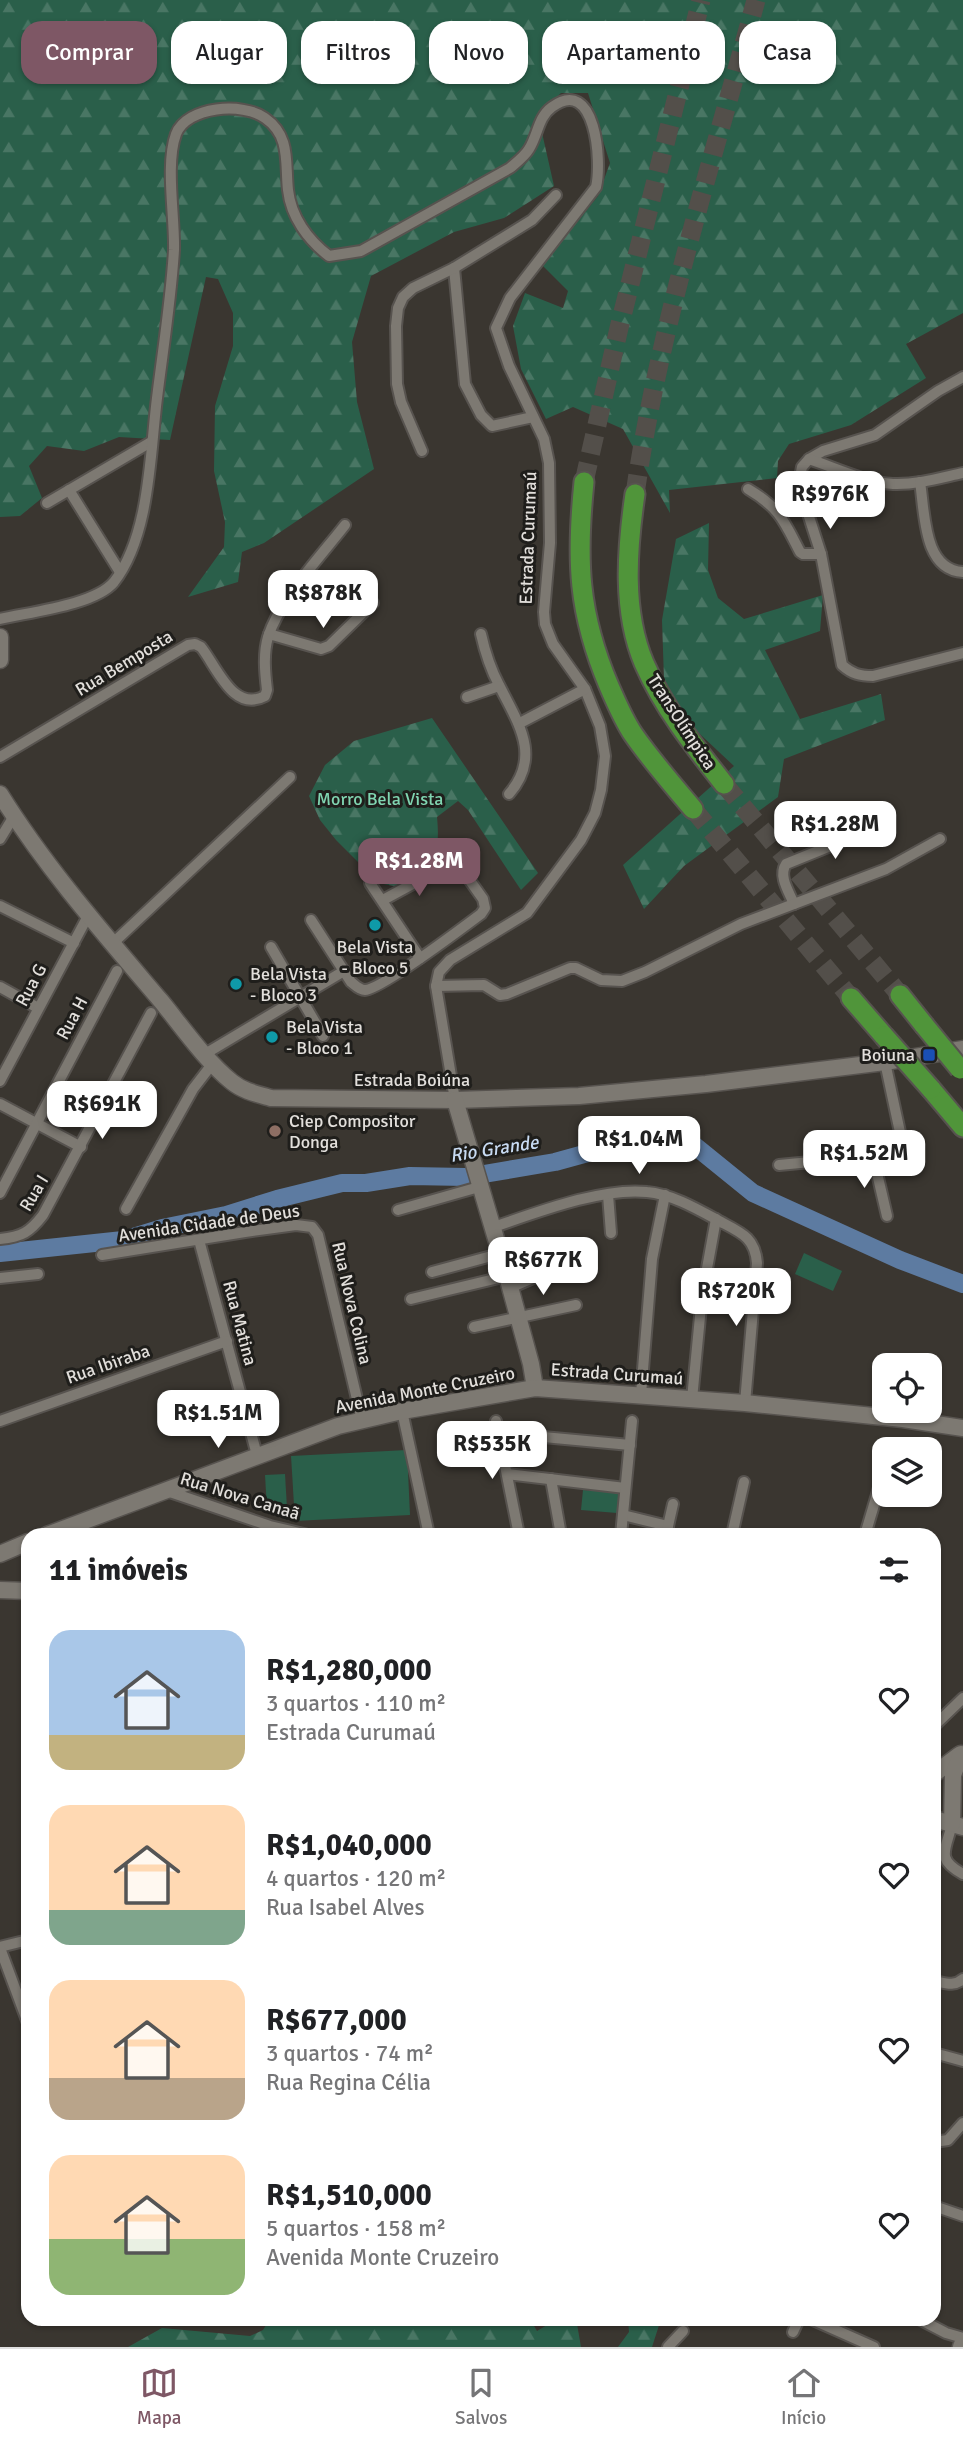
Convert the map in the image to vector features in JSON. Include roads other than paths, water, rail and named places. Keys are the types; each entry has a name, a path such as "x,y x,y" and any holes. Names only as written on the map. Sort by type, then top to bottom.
{"highway":[{"path":"584,482 579,536 580,568 584,610 597,659 632,732 693,808"},
{"name":"TransOlímpica","path":"635,494 628,547 628,578 632,619 643,661 677,721 724,783"},
{"path":"900,995 962,1070"},
{"path":"851,998 963,1127"}],"street":[{"name":"Estrada Curumaú","path":"0,619 92,598 106,590 120,572 139,527 148,482 174,249 172,159 176,133 186,118 218,108 238,109 264,117 284,138 288,163 288,191 300,226 316,246 329,256 361,251 510,168 528,151 540,121 550,109 568,101 582,103 588,109 591,121 598,167 596,187 510,298 496,328 509,366 544,439 549,463 550,543 545,624 553,644 585,689 600,726 605,756 601,790 595,813 581,841 527,913 450,960 439,972 436,986 455,1100 531,1364 535,1388 745,1403 903,1419 963,1428"},
{"path":"422,451 401,402 397,384 395,362 398,308 403,297 413,288 454,268 533,220 556,195"},
{"path":"454,268 465,384 481,415 492,426 533,417"},
{"path":"963,377 875,435 835,446 809,459 802,467 800,477 803,498 821,554 842,665 851,673 873,676 963,653"},
{"path":"47,503 151,442"},
{"path":"809,459 870,481 893,484 920,482 963,473"},
{"path":"920,482 932,552 938,562 963,572"},
{"path":"69,489 120,572"},
{"path":"748,489 769,501 780,513 800,552 821,554"},
{"name":"Rua Bemposta","path":"0,757 188,645 201,647 224,682 239,698 248,701 265,696 265,650 269,635 290,596 345,525"},
{"path":"269,635 321,649 329,646 373,603"},
{"path":"481,634 487,660 520,723 525,768 520,781 509,794"},
{"path":"0,637 0,658"},
{"path":"467,697 499,686"},
{"path":"520,723 585,689"},
{"path":"112,944 226,834 290,777"},
{"name":"Estrada Boiúna","path":"0,794 112,944 209,1058 233,1083 249,1092 271,1098 455,1100 579,1096 706,1084 885,1062 963,1049"},
{"path":"0,839 14,816"},
{"path":"794,904 782,875 786,864 887,823"},
{"path":"436,986 484,985 500,995 570,968 576,968 601,980 622,981 741,924 874,874 940,839"},
{"path":"311,920 344,971 359,988 370,989 420,958 481,914 485,908 483,899 449,851"},
{"path":"383,900 440,869"},
{"path":"370,883 420,958"},
{"path":"0,905 74,943"},
{"name":"Rua G","path":"0,1081 89,914"},
{"path":"271,947 323,1036"},
{"name":"Rua H","path":"0,1193 117,971"},
{"path":"127,1209 209,1058 344,971"},
{"path":"0,987 38,1008"},
{"name":"Rua I","path":"0,1239 19,1237 31,1231 43,1215 151,1013"},
{"path":"779,1166 896,1152 901,1145 885,1062"},
{"path":"0,1104 81,1147"},
{"path":"873,1156 887,1216"},
{"path":"398,1210 478,1184"},
{"path":"492,1228 586,1198 633,1191 665,1195 749,1238 756,1253 745,1403"},
{"path":"608,1195 611,1233"},
{"path":"641,1394 652,1259 665,1195"},
{"path":"692,1399 702,1296 716,1219"},
{"name":"Avenida Cidade de Deus","path":"102,1255 296,1225 312,1227 318,1235"},
{"name":"Rua Nova Colina","path":"318,1235 362,1420"},
{"name":"Rua Matina","path":"199,1240 257,1455"},
{"path":"432,1272 499,1254"},
{"path":"411,1299 508,1282 556,1268"},
{"path":"0,1278 38,1274"},
{"path":"474,1328 576,1305"},
{"name":"Rua Ibiraba","path":"0,1421 227,1341"},
{"name":"Avenida Monte Cruzeiro","path":"65,1528 319,1432 362,1420 535,1388"},
{"path":"402,1412 427,1528"},
{"path":"496,1421 518,1528"},
{"path":"622,1528 632,1421"},
{"path":"499,1433 630,1445"},
{"path":"507,1474 625,1488"},
{"path":"551,1479 560,1528"},
{"path":"734,1528 744,1482"},
{"name":"Rua Nova Canaã","path":"163,1490 278,1528"},
{"path":"667,1528 673,1504"},
{"path":"867,1528 873,1507"},
{"path":"623,1515 661,1528"},
{"path":"0,1554 21,1546"},
{"path":"0,1590 21,1591"},
{"path":"941,1719 963,1698"},
{"path":"941,1768 962,1752"},
{"path":"962,1752 953,1775 958,1792 959,1823 944,1853 949,1867 963,1874"},
{"path":"941,1820 959,1823"},
{"path":"21,1942 0,1947 21,2005"},
{"path":"941,1982 957,1983 963,1979"},
{"path":"941,2055 963,2061"},
{"path":"941,2141 948,2140 963,2123"},
{"path":"941,2208 963,2216"},
{"path":"793,2332 796,2326"},
{"path":"827,2326 874,2347"},
{"path":"932,2326 963,2340 961,2347"},
{"path":"668,2347 683,2331"}],"waterway":[{"name":"Rio Grande","path":"0,1253 123,1240 342,1183 366,1183 410,1176 466,1177 555,1162 624,1143 658,1138 678,1140 695,1146 753,1193 900,1260 963,1284"}],"tunnel":[{"path":"584,482 619,328 701,0"},
{"path":"635,494 645,432 672,307 756,0"},
{"path":"724,784 900,995"},
{"path":"693,809 851,998"}],"place":[{"name":"Bela Vista - Bloco 5","path":"375,925"},
{"name":"Bela Vista - Bloco 3","path":"236,984"},
{"name":"Bela Vista - Bloco 1","path":"272,1037"},
{"name":"Boiuna","path":"929,1055"},
{"name":"Ciep Compositor Donga","path":"275,1131"}],"park label":[{"name":"Morro Bela Vista","path":"380,799"}]}
